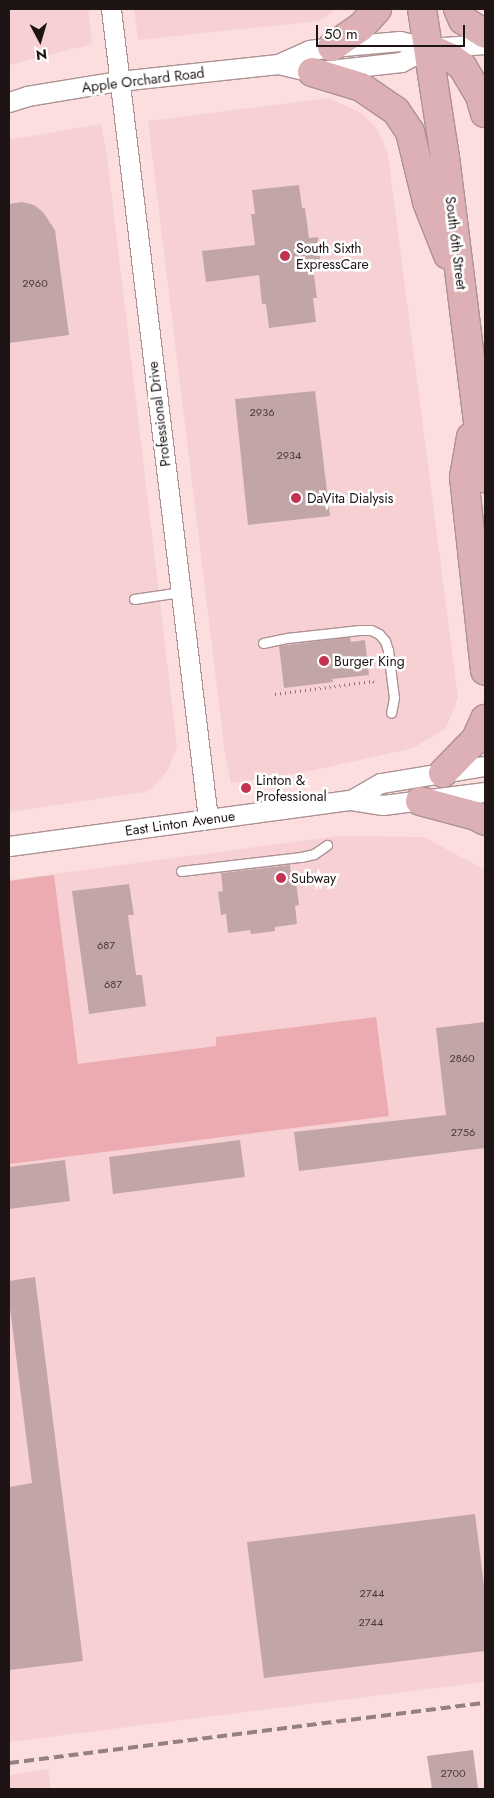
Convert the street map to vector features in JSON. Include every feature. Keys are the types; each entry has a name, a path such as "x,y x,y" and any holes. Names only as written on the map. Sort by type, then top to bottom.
{"main road":[{"path":"332,47 361,27 377,9"},
{"name":"South 6th Street","path":"422,9 463,292 485,479"},
{"path":"458,9 463,20 485,34"},
{"path":"429,48 451,58 462,66 480,96 485,113"},
{"path":"312,72 360,87 396,111 410,132 427,202 463,292"},
{"path":"477,408 464,477 485,671"},
{"path":"443,773 476,739 485,719"},
{"path":"420,800 476,816 485,821"}],"street":[{"name":"Professional Drive","path":"111,9 208,819"},
{"name":"Apple Orchard Road","path":"9,102 27,96 119,81 278,64 309,50 332,47 400,40 429,48 485,44"},
{"name":"Apple Orchard Road","path":"278,64 312,72 401,62 429,48"},
{"name":"East Linton Avenue","path":"351,800 381,783 485,766"},
{"name":"East Linton Avenue","path":"9,846 351,800 383,805 485,792"}],"lane":[{"path":"134,599 182,592"},
{"path":"263,643 287,638 360,630 371,630 379,634 385,641 388,650 394,698 391,713"},
{"path":"181,871 301,857 314,854 327,845"}],"path":[{"path":"275,694 373,681 380,684"}],"shaded area":[{"path":"9,9 88,9 92,44 9,65"},
{"path":"134,9 337,9 319,21 138,40"},
{"path":"329,98 363,114 378,130 388,155 458,698 446,728 413,748 305,772 231,783 225,753 148,121"},
{"path":"101,124 107,156 177,746 168,770 153,787 145,792 9,812 9,140"},
{"path":"339,836 424,837 485,870 485,1682 9,1742 9,880"},
{"path":"54,875 78,1064 216,1046 216,1037 376,1017 389,1116 9,1164 9,881"},
{"path":"48,1769 51,1789 9,1789 9,1775"}],"building":[{"path":"299,185 302,208 305,208 309,238 318,237 321,266 313,267 317,298 313,298 316,322 269,328 266,304 262,304 259,275 206,282 202,251 255,245 251,214 255,214 252,190"},
{"path":"22,202 34,205 43,212 55,230 69,335 9,343 9,204"},
{"path":"315,391 330,516 248,525 235,399"},
{"path":"350,637 351,642 365,640 369,675 332,679 333,682 284,688 279,646"},
{"path":"290,865 292,883 296,882 299,905 295,906 297,924 275,927 275,931 251,934 250,930 228,933 226,914 221,915 218,892 223,891 221,873"},
{"path":"129,884 134,915 128,915 136,975 142,975 146,1006 89,1014 72,891"},
{"path":"485,1022 485,1148 299,1171 294,1132 446,1115 436,1028"},
{"path":"240,1140 245,1177 113,1194 109,1157"},
{"path":"65,1160 70,1201 9,1209 9,1167"},
{"path":"35,1277 83,1661 9,1670 9,1487 32,1483 9,1300 9,1281"},
{"path":"475,1514 485,1594 485,1651 264,1678 247,1542"},
{"path":"473,1750 478,1789 432,1789 427,1756"}],"railway":[{"path":"9,1763 485,1703"}],"place":[{"name":"South Sixth ExpressCare","path":"285,256"},
{"name":"DaVita Dialysis","path":"296,498"},
{"name":"Burger King","path":"324,661"},
{"name":"Linton & Professional","path":"246,788"},
{"name":"Subway","path":"281,878"}]}
